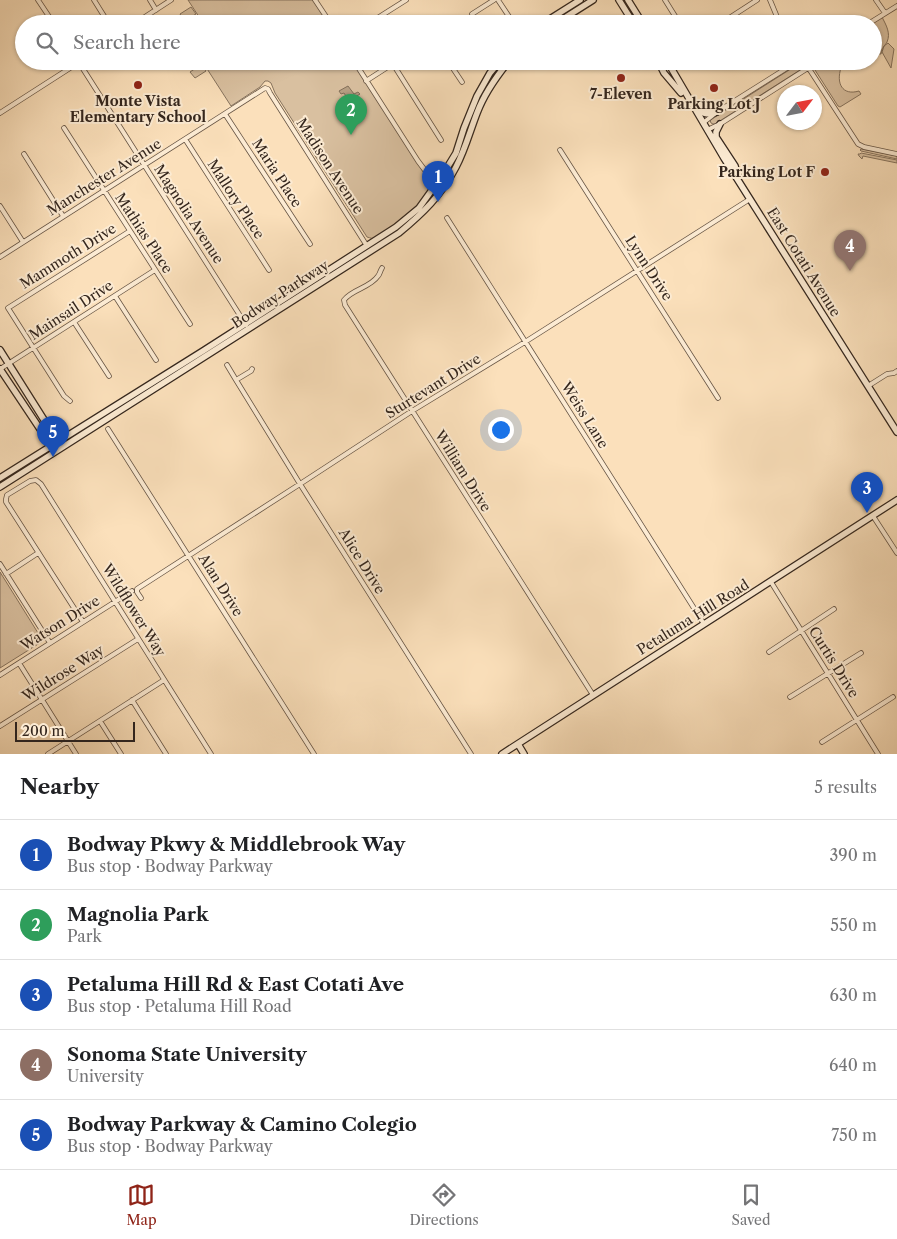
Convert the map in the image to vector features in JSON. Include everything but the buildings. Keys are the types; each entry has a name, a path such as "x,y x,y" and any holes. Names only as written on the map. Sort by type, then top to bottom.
{"street":[{"path":"38,0 48,15"},
{"path":"94,0 103,15"},
{"path":"150,0 156,10"},
{"path":"148,15 171,0"},
{"path":"316,0 325,15"},
{"path":"382,15 406,0"},
{"path":"473,15 494,0"},
{"path":"498,0 508,15"},
{"path":"556,15 580,0"},
{"path":"569,15 593,0"},
{"path":"619,0 628,15"},
{"path":"628,0 637,15"},
{"path":"665,0 674,15"},
{"path":"734,15 757,0"},
{"path":"770,0 776,15"},
{"path":"876,0 885,13"},
{"path":"882,15 897,6"},
{"path":"0,113 67,70"},
{"name":"Magnolia Avenue","path":"84,70 247,326"},
{"path":"359,70 418,161 427,173 445,187"},
{"path":"366,81 384,70"},
{"path":"399,70 441,140"},
{"path":"454,70 462,82"},
{"name":"Bodway Parkway","path":"369,249 420,208 438,182 456,153 477,96 492,70"},
{"name":"Bodway Parkway","path":"0,478 369,249 399,233 424,212 445,187 457,166 478,111 488,91 502,70"},
{"name":"East Cotati Avenue","path":"662,70 692,105"},
{"name":"East Cotati Avenue","path":"672,70 740,184 897,432"},
{"path":"703,124 717,112 784,70"},
{"path":"707,130 720,124 805,70"},
{"path":"809,70 858,144 864,148 897,154"},
{"name":"Manchester Avenue","path":"0,257 262,89 264,88 270,92"},
{"name":"Madison Avenue","path":"270,92 369,249"},
{"path":"692,105 707,115 717,112"},
{"name":"Maria Place","path":"225,114 310,244"},
{"path":"720,124 716,137 735,166 740,184"},
{"name":"Mathias Place","path":"64,128 190,324"},
{"name":"Mallory Place","path":"185,139 269,270"},
{"name":"Lynn Drive","path":"560,150 718,398"},
{"path":"24,154 63,216"},
{"name":"Sturtevant Drive","path":"141,598 137,592 140,586 412,411 525,342 750,199"},
{"path":"0,206 23,242"},
{"name":"Weiss Lane","path":"448,218 704,624"},
{"name":"Mammoth Drive","path":"34,348 8,308 130,231"},
{"name":"William Drive","path":"382,268 378,277 347,296 344,300 345,305 593,695"},
{"name":"Mainsail Drive","path":"0,369 155,270"},
{"path":"115,296 156,360"},
{"path":"74,322 108,376"},
{"name":"Bodway Parkway","path":"0,487 58,451 247,326"},
{"path":"34,348 64,396 70,401"},
{"path":"0,350 58,442 58,451"},
{"name":"Alice Drive","path":"227,365 471,754"},
{"path":"236,380 251,372 252,368"},
{"path":"0,369 50,446 58,451"},
{"path":"868,386 886,374 897,371"},
{"name":"Alan Drive","path":"108,429 314,754"},
{"name":"Wildflower Way","path":"38,554 6,499 10,493 30,480 36,480 40,484 209,753"},
{"name":"Petaluma Hill Road","path":"502,754 897,500"},
{"path":"873,516 897,553"},
{"path":"6,574 38,554 83,622"},
{"path":"0,564 50,643"},
{"name":"Curtis Drive","path":"771,582 878,754"},
{"name":"Watson Drive","path":"0,675 132,591"},
{"path":"769,652 834,609"},
{"name":"Wildrose Way","path":"0,726 138,639"},
{"path":"790,697 861,653"},
{"path":"19,663 76,754"},
{"path":"48,754 164,680"},
{"path":"822,742 893,697"},
{"path":"132,700 166,754"},
{"path":"100,721 121,754"},
{"path":"518,744 524,754"}],"shaded area":[{"path":"188,0 314,0 323,15 198,15"},
{"path":"191,7 196,14 181,15"},
{"path":"882,17 888,29 888,39 882,51"},
{"path":"888,43 894,49 891,68 882,52 884,46"},
{"path":"193,70 206,71 195,78 190,72"},
{"path":"208,70 359,70 420,167 429,175 433,185 425,197 398,223 375,238 367,237 275,93 271,83 265,81 260,87 231,106"},
{"path":"789,70 800,70 715,124 711,123 710,120"},
{"path":"815,70 841,70 839,79 842,87 848,92 859,91 861,94 840,107"},
{"path":"348,86 354,94 358,92 360,94 349,101 344,93 341,94 339,91"},
{"path":"861,149 897,156 897,159 861,151"},
{"path":"858,154 897,160 897,163 863,156 862,159"},
{"path":"0,572 43,641 0,668"}],"place":[{"name":"7-Eleven","path":"621,78"},
{"name":"Monte Vista Elementary School","path":"138,85"},
{"name":"Parking Lot J","path":"714,88"},
{"name":"Magnolia Park","path":"351,135"},
{"name":"Parking Lot F","path":"825,172"},
{"name":"Bodway Pkwy & Middlebrook Way","path":"438,202"},
{"name":"Sonoma State University","path":"850,271"},
{"name":"Bodway Parkway & Camino Colegio","path":"53,457"},
{"name":"Petaluma Hill Rd & East Cotati Ave","path":"867,513"}]}
